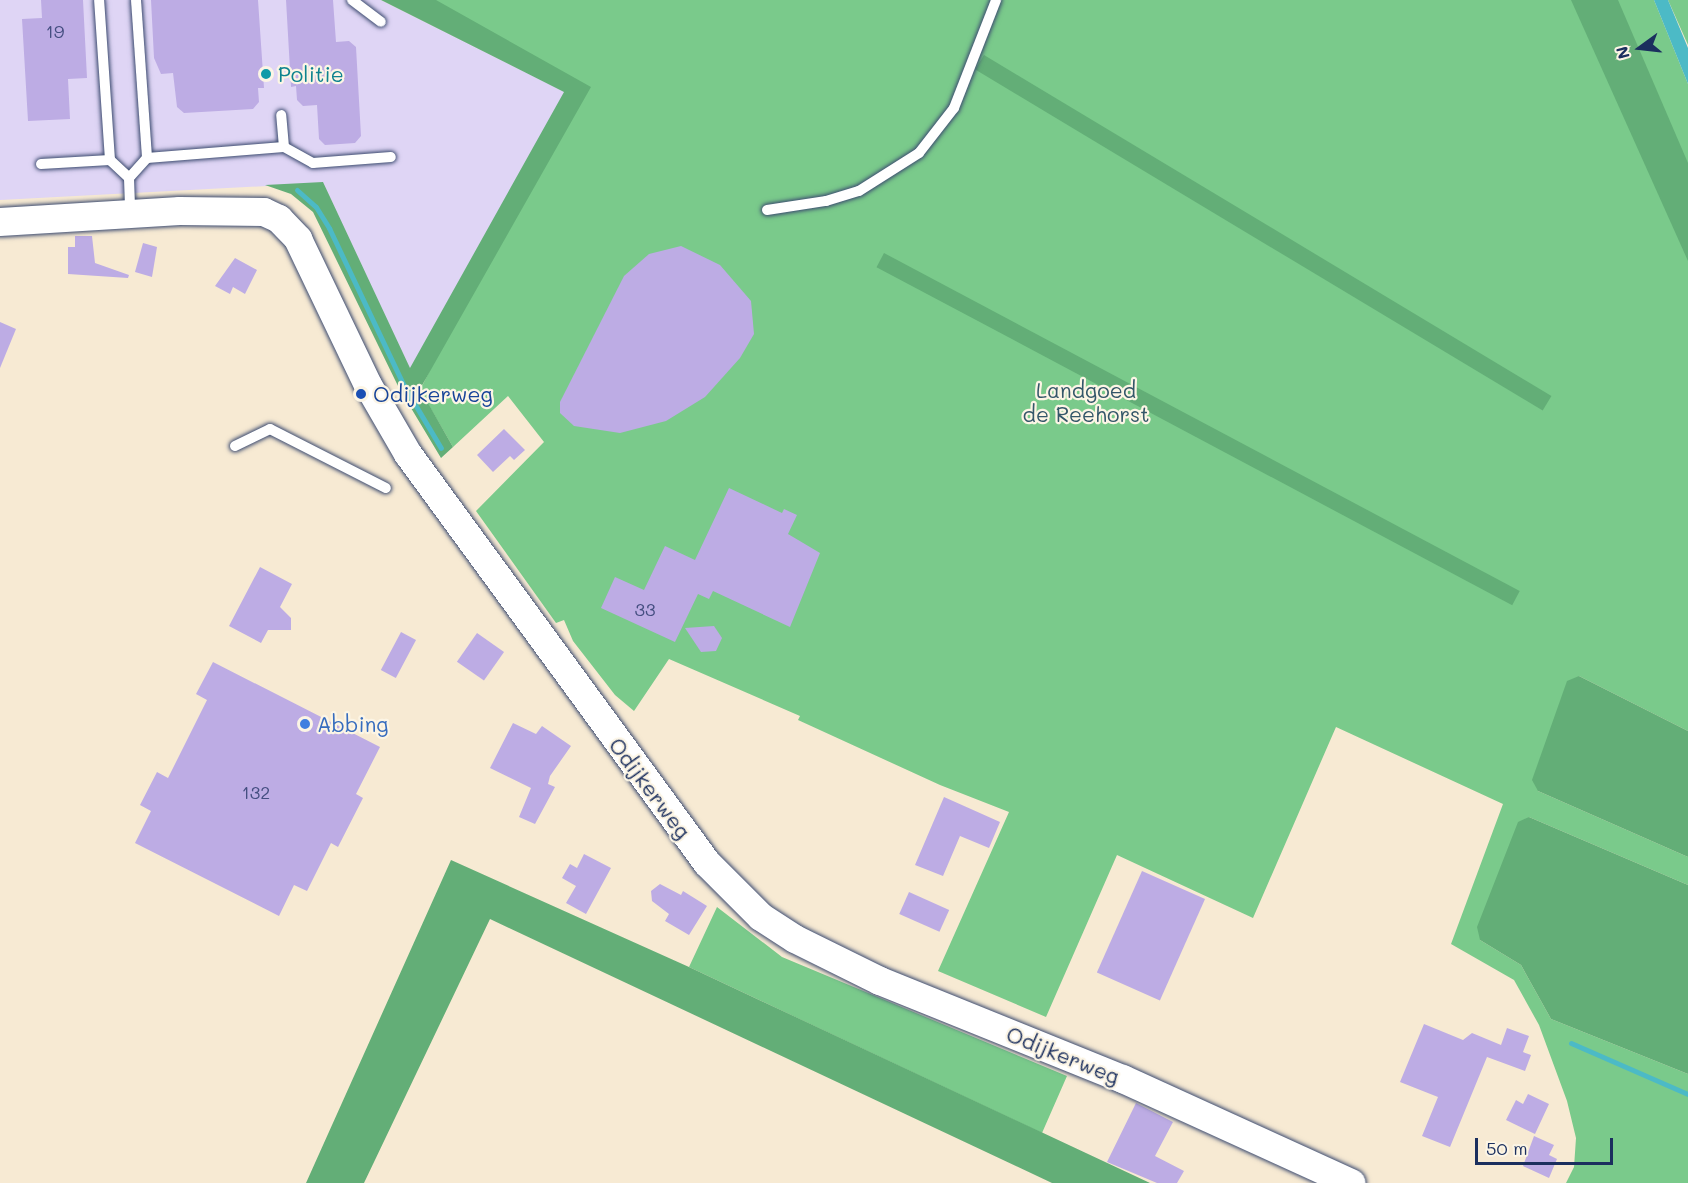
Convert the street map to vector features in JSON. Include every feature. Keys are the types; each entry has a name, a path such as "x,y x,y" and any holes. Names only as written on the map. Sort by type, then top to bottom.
{"street":[{"name":"Odijkerweg","path":"0,222 130,214 264,212 279,219 298,239 368,385 408,454 707,863 761,917 795,939 880,981 1123,1079 1350,1183"}],"lane":[{"path":"99,0 110,160 129,177"},
{"path":"136,0 147,158"},
{"path":"352,0 381,22"},
{"path":"767,210 826,201 859,191 920,153 954,108 996,0"},
{"path":"281,115 284,147"},
{"path":"130,214 129,177 147,158 284,147 313,164 391,157"},
{"path":"40,164 110,160"},
{"path":"235,446 270,429 386,488"}],"shaded area":[{"path":"0,0 381,0 565,92 410,369 323,183 0,200"}],"green space":[{"path":"381,0 436,0 591,87 420,389 453,447 441,458 399,388 313,212 291,194 265,185 323,182 410,368 564,92"},
{"name":"Landgoed de Reehorst","path":"391,0 1654,0 1688,84 1688,731 1579,676 1538,791 1688,857 1688,885 1529,817 1480,940 1521,965 1551,1019 1688,1074 1688,1183 1566,1183 1574,1167 1576,1138 1567,1101 1539,1025 1514,980 1451,944 1503,804 1336,727 1253,918 1117,855 1046,1017 938,971 1009,812 940,785 798,720 800,716 669,659 634,711 615,695 573,641 564,620 556,623 476,511 544,442 508,396 453,447 420,390 570,90"},
{"path":"1571,0 1618,0 1688,163 1688,261"},
{"path":"1668,0 1688,0 1688,45"},
{"path":"984,55 1551,396 1543,411 975,70"},
{"path":"884,253 1520,591 1512,605 876,267"},
{"path":"1579,676 1688,731 1688,857 1538,791 1532,780 1567,681"},
{"path":"1529,817 1688,885 1688,1074 1551,1019 1521,965 1480,940 1477,927 1518,822"},
{"path":"451,860 689,967 1150,1183 1052,1183 490,919 364,1183 306,1183"},
{"path":"717,907 782,957 1067,1076 1042,1133 689,967"}],"water":[{"path":"1654,0 1668,0 1688,48 1688,84"}],"building":[{"path":"41,0 83,0 87,78 68,79 70,119 28,121 22,19 42,18"},
{"path":"151,0 258,0 264,88 258,88 259,102 253,109 184,113 177,107 173,73 161,74 154,58"},
{"path":"286,0 333,0 336,42 349,41 356,47 361,136 355,143 325,145 319,139 317,105 303,106 297,100 296,86 291,87"},
{"path":"75,236 92,236 95,263 129,275 128,278 68,274 68,247 75,247"},
{"path":"143,243 157,247 152,277 135,272"},
{"path":"681,246 720,265 751,301 754,334 740,358 705,397 666,421 620,433 574,426 560,413 560,402 624,276 649,254"},
{"path":"235,258 257,270 245,294 233,287 230,294 215,286"},
{"path":"0,322 16,329 0,368"},
{"path":"504,429 525,450 514,460 510,456 493,472 477,455"},
{"path":"729,488 782,513 784,509 797,515 788,534 820,553 790,627 713,591 709,599 698,594 675,642 601,608 615,577 644,590 665,546 695,560"},
{"path":"260,567 292,584 280,607 291,618 291,630 268,630 261,643 229,626"},
{"path":"714,626 722,638 716,651 701,652 685,628"},
{"path":"401,632 416,640 396,678 381,670"},
{"path":"477,633 504,652 484,681 457,662"},
{"path":"213,662 380,747 356,794 363,798 338,847 331,843 307,891 294,885 279,916 135,843 151,811 140,805 157,772 168,778 207,700 196,694"},
{"path":"513,723 536,734 542,726 571,746 550,776 548,784 555,787 535,824 519,817 531,788 490,768"},
{"path":"944,797 1000,822 989,848 960,836 943,876 915,865"},
{"path":"584,854 611,868 586,914 566,903 576,886 562,878 570,864 577,868"},
{"path":"1142,871 1205,899 1160,1000 1097,972"},
{"path":"660,884 681,895 683,891 707,906 689,935 665,921 669,914 652,901 651,891"},
{"path":"909,892 949,910 939,932 899,914"},
{"path":"1424,1024 1463,1040 1472,1033 1501,1045 1507,1028 1529,1036 1523,1052 1531,1055 1525,1071 1487,1057 1450,1147 1422,1136 1438,1097 1400,1082"},
{"path":"1528,1094 1549,1104 1535,1134 1506,1120 1516,1100 1523,1104"},
{"path":"1136,1103 1173,1122 1155,1156 1184,1171 1177,1183 1157,1183 1107,1162"},
{"path":"1534,1136 1554,1145 1549,1155 1557,1159 1549,1178 1523,1166"}],"waterway":[{"path":"297,190 316,207 329,228 404,386 441,448"},
{"path":"1571,1043 1688,1094"}],"place":[{"name":"Politie","path":"266,74"},
{"name":"Odijkerweg","path":"361,394"},
{"name":"Abbing","path":"305,724"}]}
